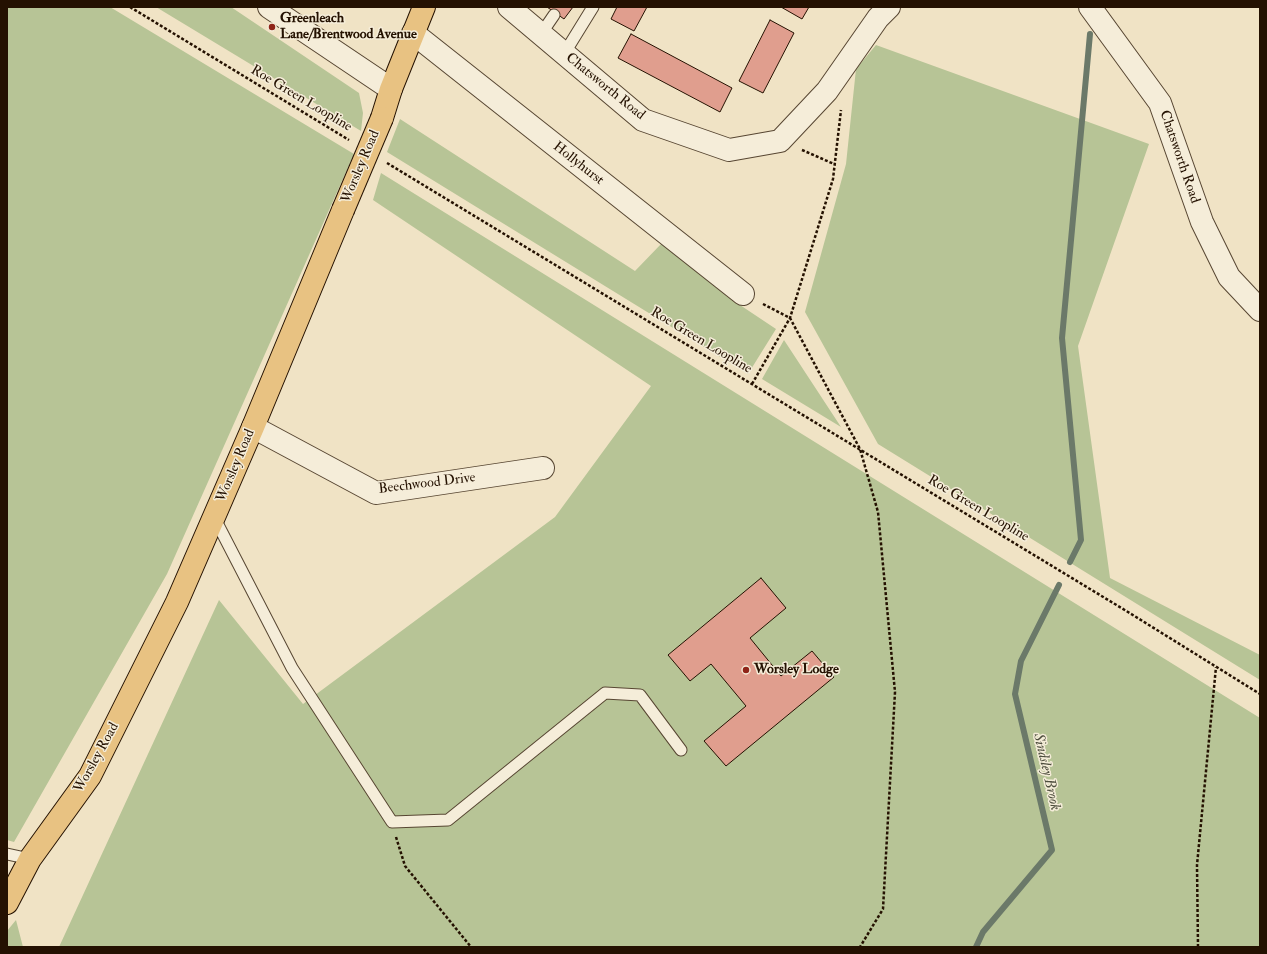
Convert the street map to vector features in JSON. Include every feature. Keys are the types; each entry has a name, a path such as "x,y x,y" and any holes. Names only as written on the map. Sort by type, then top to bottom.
{"main road":[{"name":"Worsley Road","path":"7,903 30,859 90,776 178,602 382,118 391,89 424,7"}],"street":[{"path":"269,7 391,89"},
{"name":"Chatsworth Road","path":"508,7 643,120 729,150 780,141"},
{"path":"780,141 827,91 878,18 889,7"},
{"name":"Chatsworth Road","path":"1090,7 1160,103 1208,236 1229,277 1260,310"},
{"name":"Hollyhurst","path":"414,34 743,294"},
{"name":"Beechwood Drive","path":"253,426 376,493 544,468"}],"lane":[{"path":"564,54 592,7"},
{"path":"541,34 554,15"},
{"path":"214,517 292,668 392,822 448,820 605,694 640,695 681,750"},
{"path":"7,854 30,859"}],"path":[{"name":"Roe Green Loopline","path":"130,7 349,140"},
{"path":"752,384 790,318 833,179 842,102"},
{"path":"780,141 834,164"},
{"name":"Roe Green Loopline","path":"383,160 1260,694"},
{"path":"743,294 790,318 860,450 878,512 895,692 883,909 860,947"},
{"path":"1198,947 1197,865 1216,667"},
{"path":"392,822 405,866 471,947"}],"green space":[{"path":"7,7 110,7 354,154 167,574 14,842 7,840"},
{"path":"156,7 231,7 359,93 363,113 361,131"},
{"path":"876,45 1149,144 1078,346 1110,578 1260,655 1260,680 878,444 805,312 846,164 856,69"},
{"path":"400,119 635,271 662,243 734,301 776,329 748,374 387,152"},
{"path":"381,173 1260,718 1260,947 59,947 219,600 303,704 555,517 651,386 373,200"},
{"path":"784,340 841,427 762,379"},
{"path":"16,920 23,947 7,947 7,931"}],"building":[{"path":"547,7 573,7 564,19"},
{"path":"617,7 647,7 634,31 611,19"},
{"path":"781,7 809,7 802,19"},
{"path":"770,20 794,33 763,93 739,81"},
{"path":"631,34 732,88 720,112 618,58"},
{"name":"Worsley Lodge","path":"761,578 786,608 750,638 781,676 812,651 834,677 726,766 704,741 746,706 711,664 690,681 668,655"}],"waterway":[{"path":"1070,562 1081,540 1062,338 1090,34"},
{"name":"Sindsley Brook","path":"976,947 983,932 1052,850 1015,694 1021,661 1059,585"}],"place":[{"name":"Greenleach Lane/Brentwood Avenue","path":"272,27"},
{"name":"Worsley Lodge","path":"746,670"}]}
